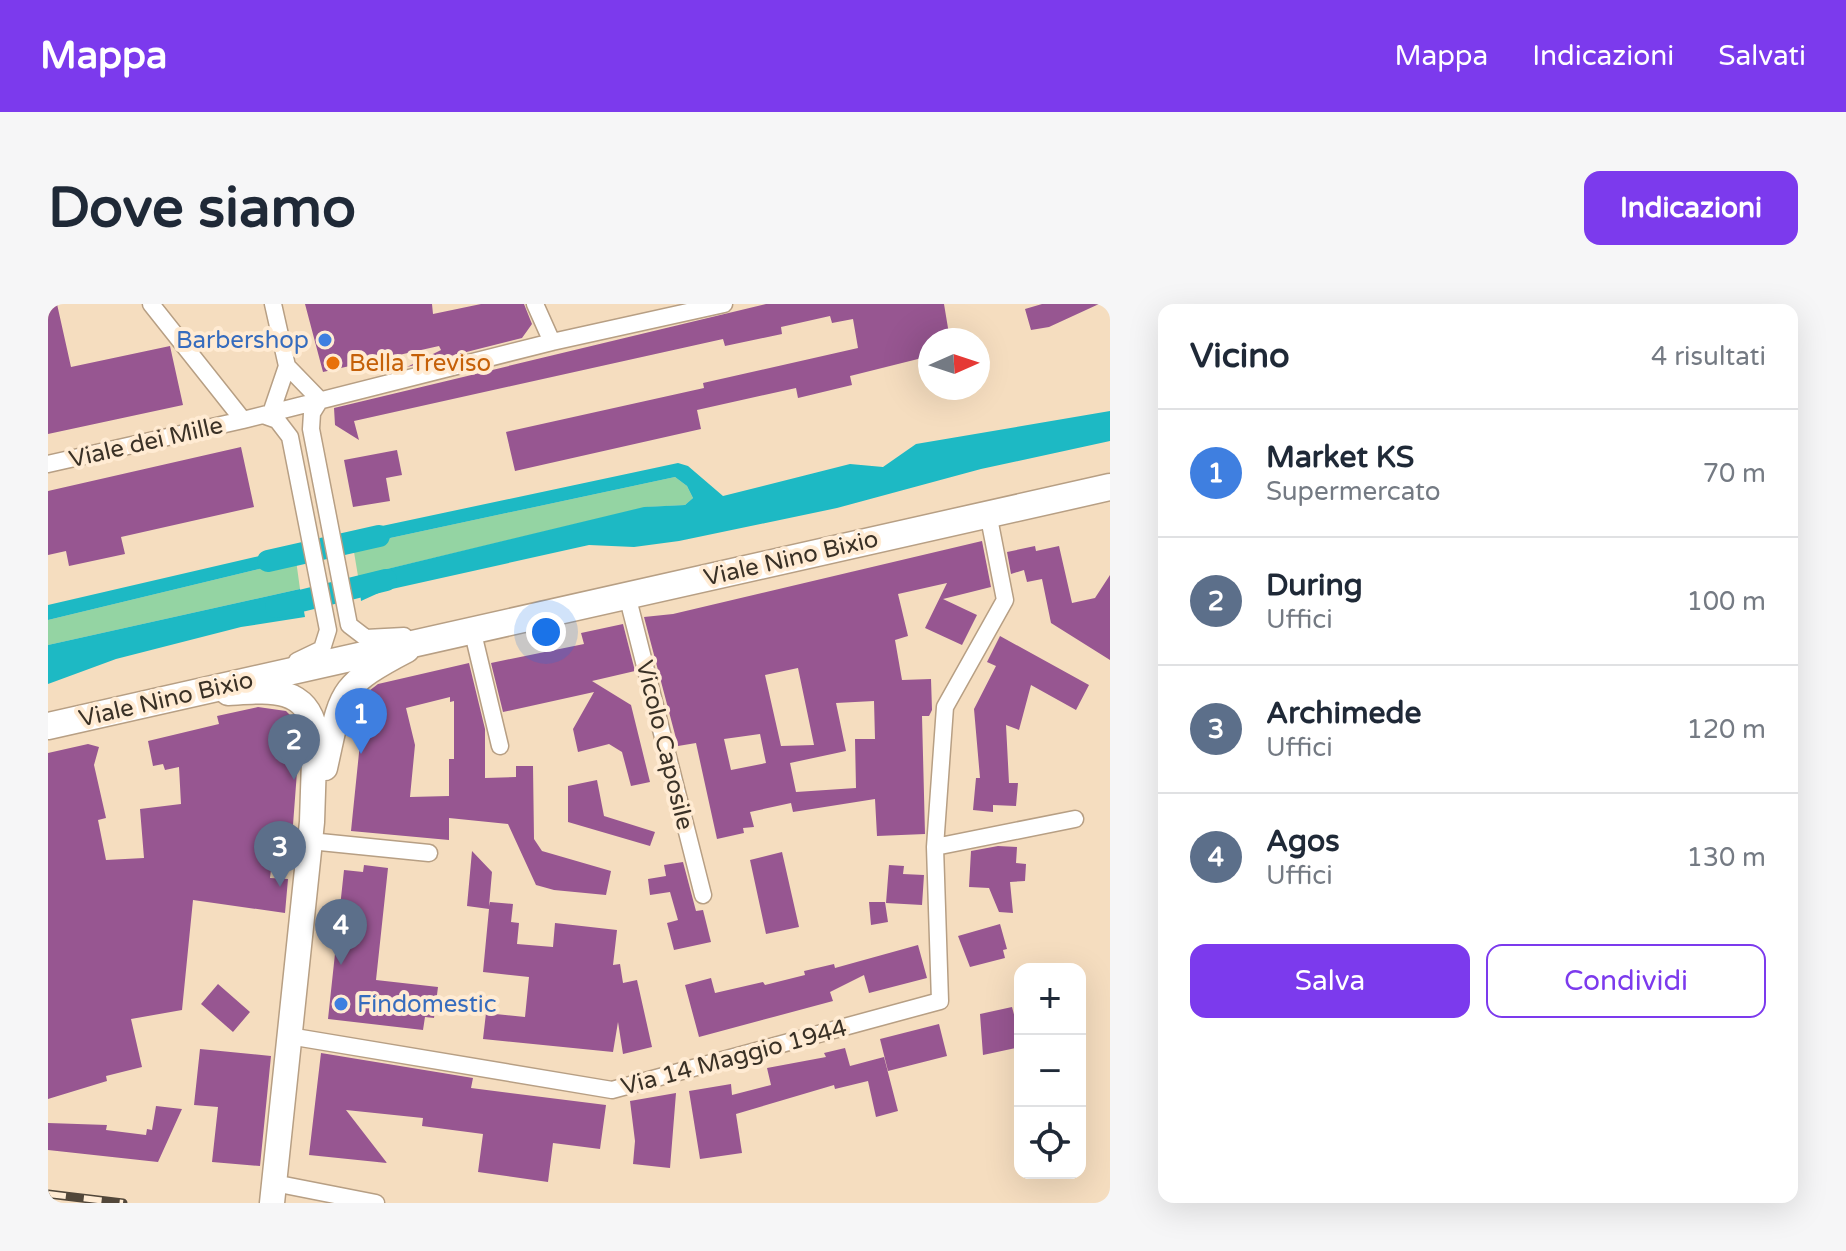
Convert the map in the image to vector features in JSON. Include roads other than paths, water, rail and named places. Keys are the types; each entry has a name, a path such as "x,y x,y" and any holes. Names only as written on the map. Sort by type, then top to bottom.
{"main road":[{"name":"Viale Nino Bixio","path":"48,726 1110,487"},
{"path":"311,831 337,715 351,684 364,673 453,633"},
{"path":"178,696 278,691 298,700 312,715 315,730 311,831 273,1193"}],"street":[{"path":"151,304 243,420"},
{"path":"273,304 287,366 320,400 312,413 311,429 349,625 366,638 453,633 500,746"},
{"path":"535,304 552,342"},
{"name":"Viale dei Mille","path":"48,464 243,420 552,342 660,311 724,304"},
{"path":"240,683 322,649 328,630 290,437 277,420 267,414 287,366"},
{"path":"988,513 1005,600 945,707 935,847 1075,819"},
{"name":"Vicolo Caposile","path":"627,595 703,895"},
{"path":"311,831 429,853"},
{"name":"Via 14 Maggio 1944","path":"289,1036 612,1090 940,1001 935,847"},
{"path":"273,1193 376,1203"}],"water":[{"path":"1110,411 1110,441 981,469 837,508 679,541 634,547 589,545 383,591 361,601 358,576 644,507 685,505 693,498 687,486 675,477 353,546 349,533 678,463 688,466 723,496 850,464 883,467 916,444"},
{"path":"294,548 296,560 48,620 48,605"},
{"path":"300,589 305,617 241,627 116,659 48,684 48,645"}],"waterway":[{"path":"268,561 379,536"},
{"path":"276,607 386,580"}],"railway":[{"path":"48,1194 123,1203"}],"place":[{"name":"Barbershop","path":"325,340"},
{"name":"Bella Treviso","path":"333,363"},
{"name":"Market KS","path":"361,754"},
{"name":"During","path":"294,780"},
{"name":"Archimede","path":"280,887"},
{"name":"Agos","path":"341,965"},
{"name":"Findomestic","path":"341,1004"}]}
